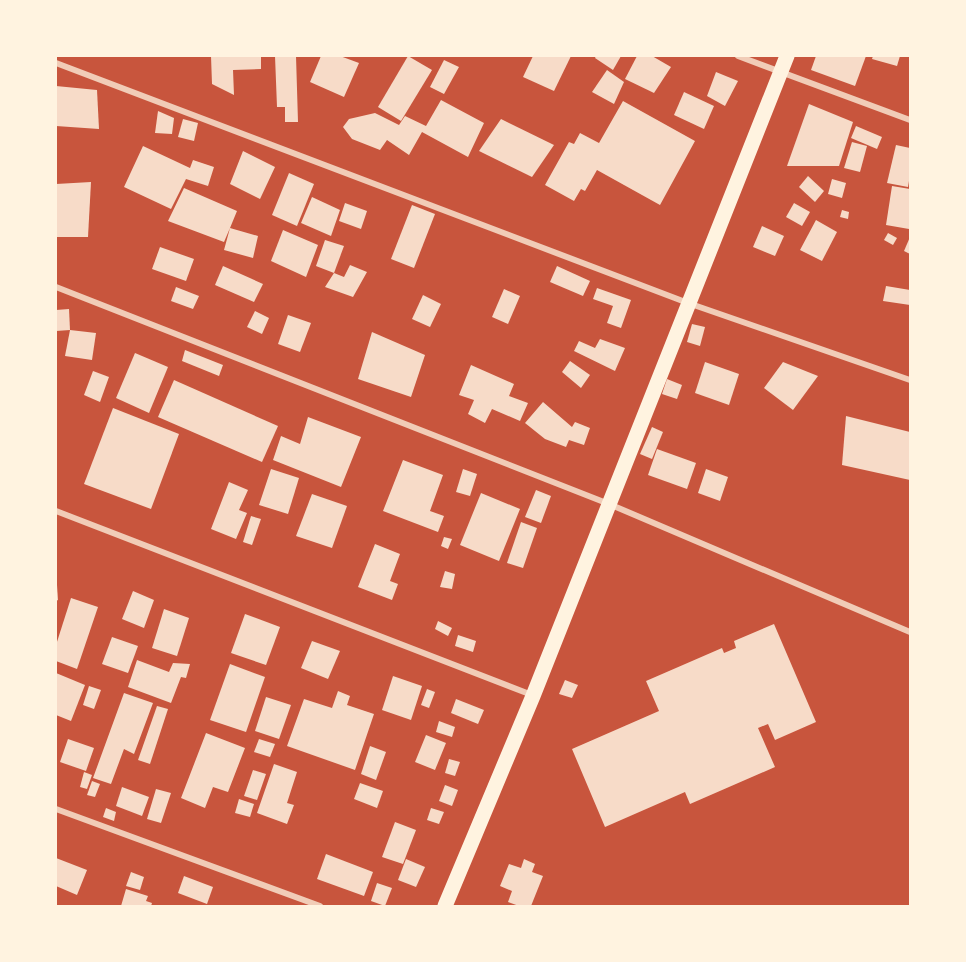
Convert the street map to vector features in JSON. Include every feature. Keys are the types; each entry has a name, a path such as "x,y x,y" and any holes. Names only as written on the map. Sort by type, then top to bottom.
{"main road":[{"path":"445,906 533,696 787,56"}],"street":[{"path":"738,56 910,120"},
{"path":"56,63 688,303 910,380"},
{"path":"56,287 609,504 910,632"},
{"path":"56,511 533,696"},
{"path":"56,809 320,906"}],"building":[{"path":"211,56 261,56 261,69 233,70 234,95 212,84"},
{"path":"275,56 296,56 298,122 285,122 285,107 277,107"},
{"path":"321,56 340,56 359,63 344,97 310,82"},
{"path":"408,56 432,70 401,121 378,107"},
{"path":"533,56 571,56 554,91 523,77"},
{"path":"596,56 621,56 613,70 595,58"},
{"path":"637,56 652,56 671,67 654,93 625,79"},
{"path":"816,56 866,56 855,86 811,70"},
{"path":"873,56 900,56 897,66 872,59"},
{"path":"444,60 459,67 444,94 430,87"},
{"path":"607,70 624,82 614,104 592,92"},
{"path":"716,72 738,81 725,106 707,96"},
{"path":"56,86 97,90 99,129 56,126"},
{"path":"684,92 714,106 704,129 674,115"},
{"path":"441,100 484,123 468,157 422,132 409,155 387,140 380,150 352,139 343,127 349,119 375,113 399,125 405,116 426,126"},
{"path":"623,101 695,141 660,205 597,170 585,191 581,189 574,201 545,185 569,142 574,144 580,133 599,143"},
{"path":"809,104 853,122 839,166 787,166"},
{"path":"158,111 174,118 172,134 155,133"},
{"path":"183,119 198,123 194,141 178,137"},
{"path":"501,119 554,145 532,177 479,151"},
{"path":"856,126 882,137 877,149 851,138"},
{"path":"852,142 867,146 860,172 844,168"},
{"path":"896,145 910,148 908,187 887,183"},
{"path":"143,146 190,168 193,160 214,167 208,186 186,179 171,209 124,187"},
{"path":"243,151 275,167 260,199 230,184"},
{"path":"289,173 314,184 297,226 272,215"},
{"path":"808,176 824,191 815,202 799,187"},
{"path":"832,179 846,183 842,198 828,194"},
{"path":"91,182 88,237 56,237 56,184"},
{"path":"892,186 910,189 909,229 886,225"},
{"path":"184,188 237,211 224,242 168,221"},
{"path":"312,197 340,210 331,236 301,223"},
{"path":"345,203 367,211 361,229 339,221"},
{"path":"794,203 810,212 802,226 786,217"},
{"path":"412,205 435,214 414,268 391,259"},
{"path":"842,210 849,212 848,219 840,217"},
{"path":"816,220 837,232 822,261 800,250"},
{"path":"762,226 784,236 775,256 753,247"},
{"path":"230,228 258,236 253,258 224,250"},
{"path":"283,230 318,245 306,277 271,261"},
{"path":"888,233 897,238 893,245 884,240"},
{"path":"910,237 910,254 904,251"},
{"path":"325,240 344,246 334,273 316,266"},
{"path":"160,247 194,259 186,281 152,269"},
{"path":"350,265 367,272 353,297 325,287 334,273 344,277"},
{"path":"223,266 263,284 254,302 215,285"},
{"path":"557,266 590,281 583,296 550,282"},
{"path":"886,286 910,290 910,305 883,301"},
{"path":"176,287 199,296 193,309 171,301"},
{"path":"597,288 631,300 621,328 607,323 613,306 593,299"},
{"path":"504,289 520,296 508,324 492,317"},
{"path":"423,295 441,304 430,327 412,319"},
{"path":"69,309 70,330 56,331 56,310"},
{"path":"255,311 269,318 262,334 247,327"},
{"path":"288,315 311,323 300,352 278,344"},
{"path":"692,324 705,327 700,346 687,342"},
{"path":"70,330 96,333 92,360 65,356"},
{"path":"372,332 425,355 411,397 358,379"},
{"path":"600,339 625,348 615,371 574,351 579,341 595,348"},
{"path":"185,350 223,365 219,376 182,361"},
{"path":"135,353 168,367 149,413 116,398"},
{"path":"570,361 590,375 581,388 562,372"},
{"path":"705,362 739,374 729,405 695,393"},
{"path":"783,362 818,376 793,410 764,388"},
{"path":"471,365 514,384 509,396 528,403 520,421 492,409 485,423 468,414 474,400 459,395"},
{"path":"93,371 109,377 100,402 84,395"},
{"path":"667,379 682,385 677,399 662,394"},
{"path":"174,380 278,426 262,462 158,417"},
{"path":"543,402 572,427 575,422 590,428 584,445 569,440 566,447 545,439 525,423"},
{"path":"113,408 179,434 151,509 84,484"},
{"path":"846,416 910,432 910,480 842,465"},
{"path":"308,417 361,437 341,487 273,460 281,436 300,444"},
{"path":"652,427 663,432 652,459 640,454"},
{"path":"657,449 696,463 687,489 648,475"},
{"path":"403,460 443,475 430,511 444,516 438,532 383,511"},
{"path":"271,469 299,478 288,514 259,505"},
{"path":"463,469 477,474 470,496 456,492"},
{"path":"706,469 728,477 720,501 698,493"},
{"path":"229,482 248,490 239,510 247,513 236,539 211,529"},
{"path":"536,490 551,496 541,523 525,517"},
{"path":"481,493 520,509 499,561 460,545"},
{"path":"312,494 347,506 332,548 296,536"},
{"path":"251,516 261,519 252,545 243,542"},
{"path":"521,522 537,528 523,568 507,563"},
{"path":"444,537 452,539 448,549 441,546"},
{"path":"375,544 400,554 390,581 398,584 392,600 358,587"},
{"path":"445,571 455,574 452,589 440,587"},
{"path":"56,585 58,600 56,601"},
{"path":"133,591 154,600 144,628 122,619"},
{"path":"71,598 98,607 77,669 56,661 56,645"},
{"path":"164,609 189,618 177,656 152,648"},
{"path":"245,614 280,627 266,665 231,653"},
{"path":"438,621 452,628 448,636 435,629"},
{"path":"774,624 816,722 775,740 768,724 758,728 775,767 690,804 685,792 605,827 572,749 659,711 646,681 722,648 724,653 736,648 734,641"},
{"path":"458,635 476,641 473,652 455,646"},
{"path":"112,637 138,646 128,673 102,664"},
{"path":"312,641 340,651 328,679 301,668"},
{"path":"137,660 169,672 173,663 190,664 186,678 181,677 171,703 128,687"},
{"path":"230,664 265,677 246,732 210,720"},
{"path":"56,673 85,685 71,721 56,715"},
{"path":"393,676 422,686 411,720 382,710"},
{"path":"565,680 578,685 572,698 559,694"},
{"path":"89,686 101,690 94,709 83,705"},
{"path":"427,689 435,692 429,708 421,705"},
{"path":"338,691 350,696 347,705 374,714 355,770 287,746 304,699 332,708"},
{"path":"124,693 153,703 134,754 124,749 111,784 93,778"},
{"path":"266,697 291,705 279,739 255,731"},
{"path":"456,699 484,710 478,724 451,713"},
{"path":"157,706 168,709 150,764 138,760"},
{"path":"439,721 455,727 452,737 436,732"},
{"path":"206,733 245,748 228,792 213,787 205,808 181,798"},
{"path":"426,735 446,743 435,770 415,762"},
{"path":"68,739 94,748 86,771 60,762"},
{"path":"259,739 275,744 270,757 254,752"},
{"path":"370,746 386,752 376,780 361,774"},
{"path":"449,759 460,762 455,776 445,773"},
{"path":"274,764 297,772 287,803 294,805 287,824 257,813"},
{"path":"253,770 266,774 257,800 244,796"},
{"path":"84,772 92,775 87,789 80,787"},
{"path":"92,781 100,784 95,797 87,795"},
{"path":"360,783 383,791 377,808 354,799"},
{"path":"445,785 458,790 452,806 439,801"},
{"path":"122,787 149,797 142,816 116,806"},
{"path":"156,789 171,793 161,823 147,819"},
{"path":"239,799 254,804 250,817 235,813"},
{"path":"106,808 116,812 114,821 103,817"},
{"path":"431,808 444,812 439,824 427,820"},
{"path":"395,822 416,830 403,864 382,857"},
{"path":"326,854 373,872 364,896 317,879"},
{"path":"56,858 87,870 77,895 56,886"},
{"path":"406,859 425,867 416,887 398,880"},
{"path":"524,859 535,864 532,872 543,876 531,906 519,906 508,902 512,891 500,886 509,864 521,868"},
{"path":"131,872 144,877 140,890 126,886"},
{"path":"184,876 213,887 207,904 178,893"},
{"path":"377,883 392,888 385,906 371,901"},
{"path":"126,889 148,896 146,901 152,903 151,906 121,906"}]}
